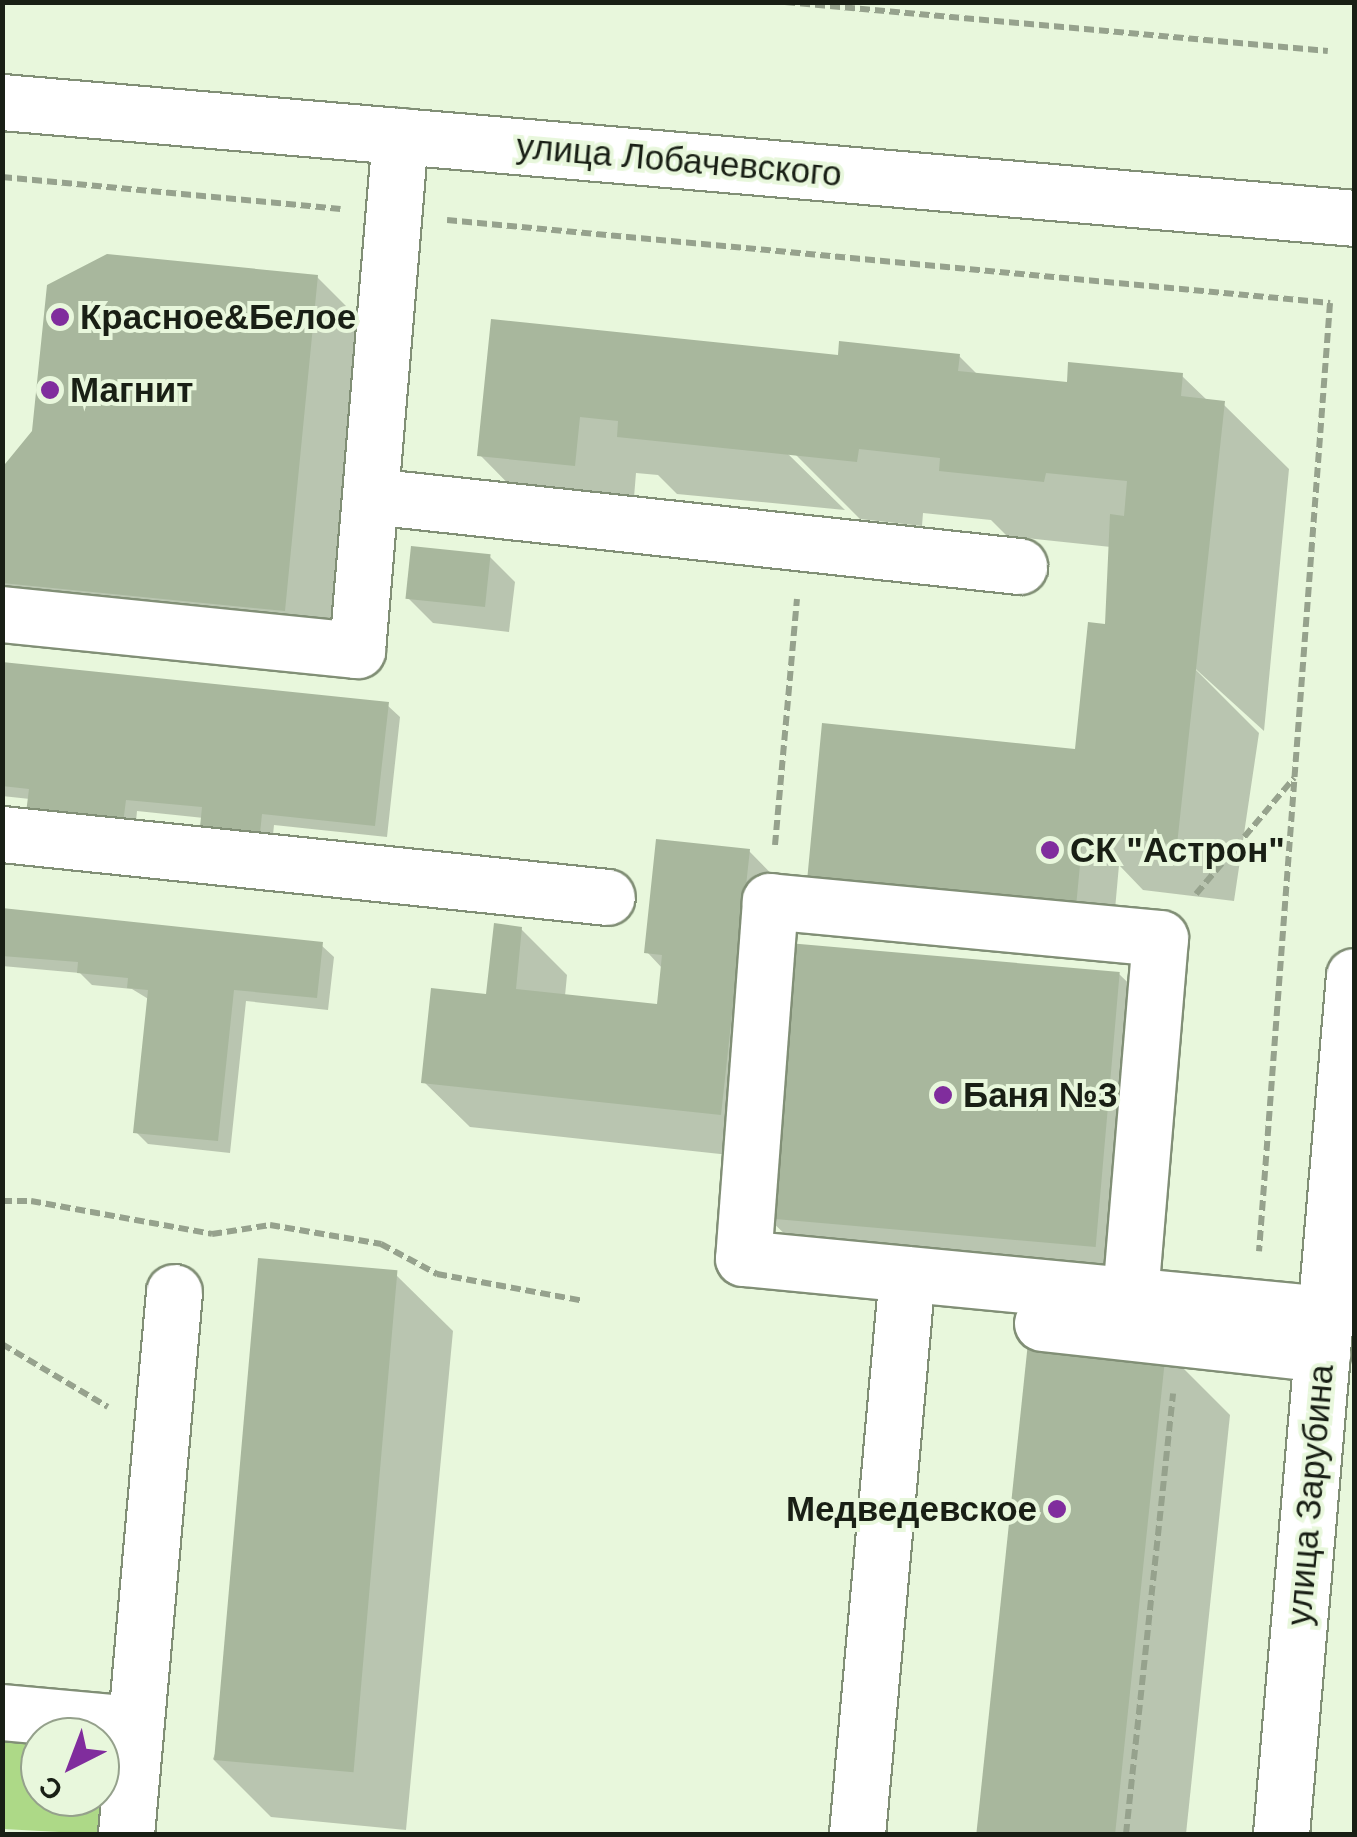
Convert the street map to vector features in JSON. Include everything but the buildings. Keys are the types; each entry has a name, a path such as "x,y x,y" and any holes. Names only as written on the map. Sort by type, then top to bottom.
{"street":[{"name":"улица Лобачевского","path":"2,102 1354,218"},
{"path":"2,614 357,650 400,136"},
{"path":"371,496 1019,566"},
{"path":"2,834 608,897"},
{"path":"1130,1295 1160,938 770,901 743,1258 1255,1307 1324,1334"},
{"name":"улица Зарубина","path":"1281,1834 1354,976"},
{"path":"857,1834 907,1274"},
{"path":"126,1834 174,1292"},
{"path":"1017,1319 1179,1340 1324,1334"},
{"path":"2,1712 135,1724"}],"path":[{"path":"785,2 1328,50"},
{"path":"2,177 1330,303 1255,1307"},
{"path":"770,901 802,542"},
{"path":"1160,938 1295,776"},
{"path":"2,1202 31,1200 212,1234 270,1225 382,1244 436,1274 584,1301"},
{"path":"1126,1834 1179,1340"},
{"path":"2,1344 161,1439"}],"green space":[{"path":"3,1732 20,1734 20,1817 101,1817 97,1834 3,1829"}],"place":[{"name":"Красное&Белое","path":"60,317"},
{"name":"Магнит","path":"50,390"},
{"name":"СК \"Астрон\"","path":"1050,850"},
{"name":"Баня №3","path":"943,1095"},
{"name":"Медведевское","path":"1057,1509"}]}
